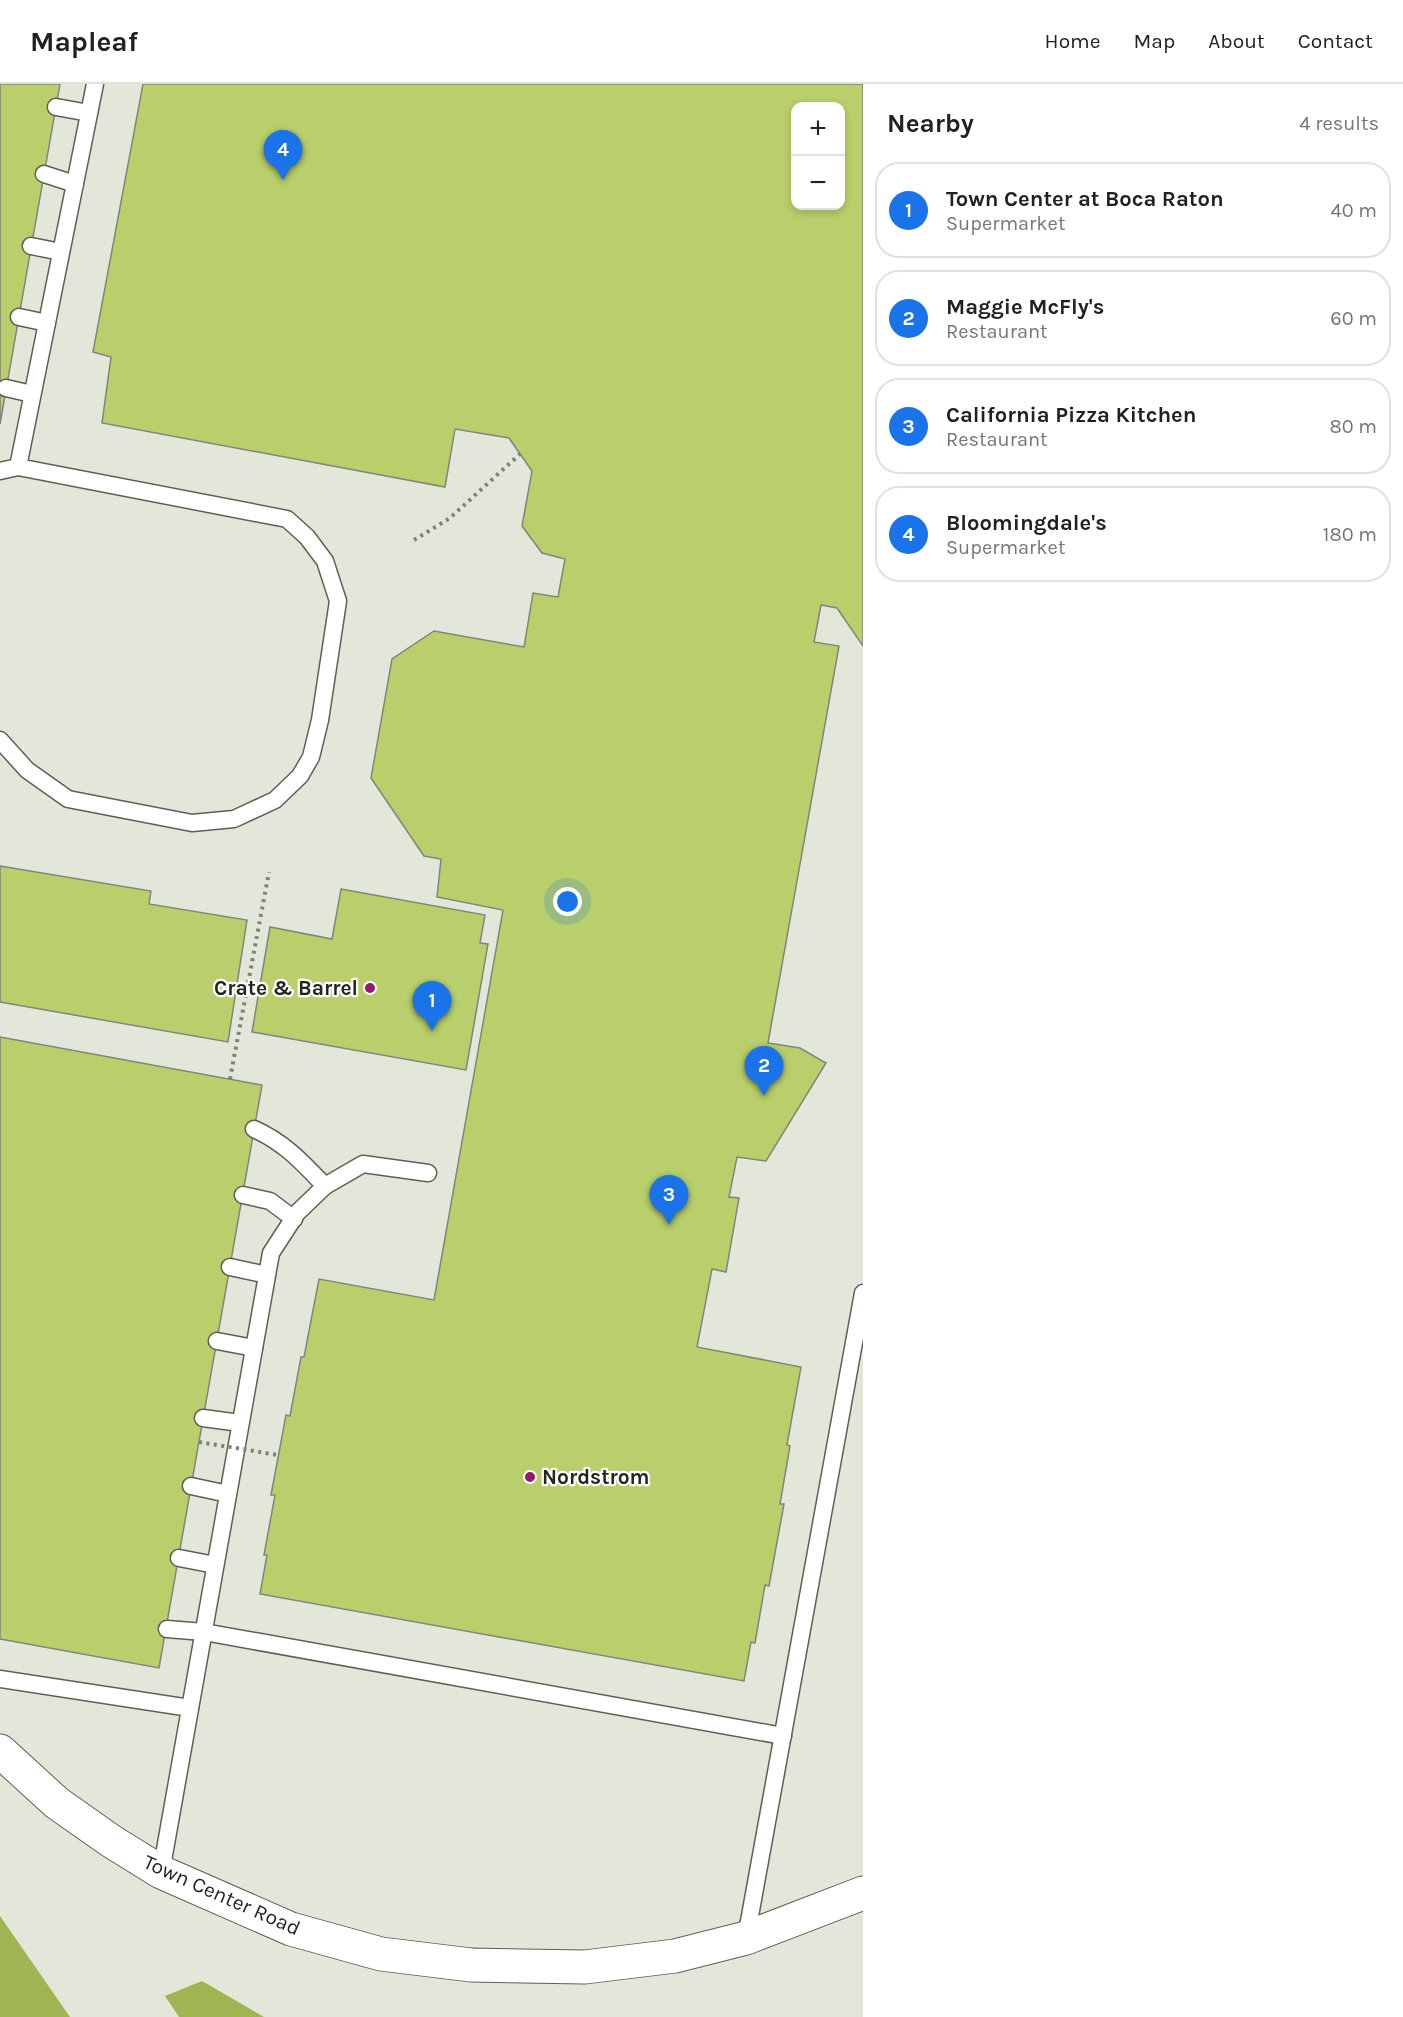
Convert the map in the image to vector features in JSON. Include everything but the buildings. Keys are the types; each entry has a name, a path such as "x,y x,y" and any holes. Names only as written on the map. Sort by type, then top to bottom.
{"street":[{"name":"Town Center Road","path":"0,1751 57,1803 111,1841 161,1872 291,1929 381,1954 471,1965 585,1967 675,1956 746,1938 863,1893"}],"lane":[{"path":"18,467 94,84"},
{"path":"56,107 89,113"},
{"path":"44,174 75,184"},
{"path":"32,246 61,252"},
{"path":"19,317 47,323"},
{"path":"6,388 32,394"},
{"path":"0,471 18,467 287,519 307,537 324,561 338,601 320,720 311,757 300,776 275,800 234,819 192,823 68,799 27,770 0,740"},
{"path":"254,1129 274,1138 288,1149 325,1186"},
{"path":"161,1872 271,1253 294,1219 325,1186 363,1164 428,1173"},
{"path":"243,1195 270,1201 294,1219"},
{"path":"230,1267 267,1275"},
{"path":"746,1938 863,1293"},
{"path":"217,1341 254,1348"},
{"path":"203,1418 240,1423"},
{"path":"191,1486 228,1494"},
{"path":"179,1558 215,1565"},
{"path":"166,1629 204,1632 783,1736"},
{"path":"0,1678 190,1708"}],"path":[{"path":"414,540 450,518 520,454"},
{"path":"230,1079 269,872"},
{"path":"200,1442 278,1455"}],"shaded area":[{"path":"0,1916 70,2017 0,2017"},
{"path":"202,1981 264,2017 179,2017 165,1996"}],"place":[{"name":"Bloomingdale's","path":"283,180"},
{"name":"Crate & Barrel","path":"370,988"},
{"name":"Town Center at Boca Raton","path":"432,1031"},
{"name":"Maggie McFly's","path":"764,1096"},
{"name":"California Pizza Kitchen","path":"669,1225"},
{"name":"Nordstrom","path":"530,1477"}]}
